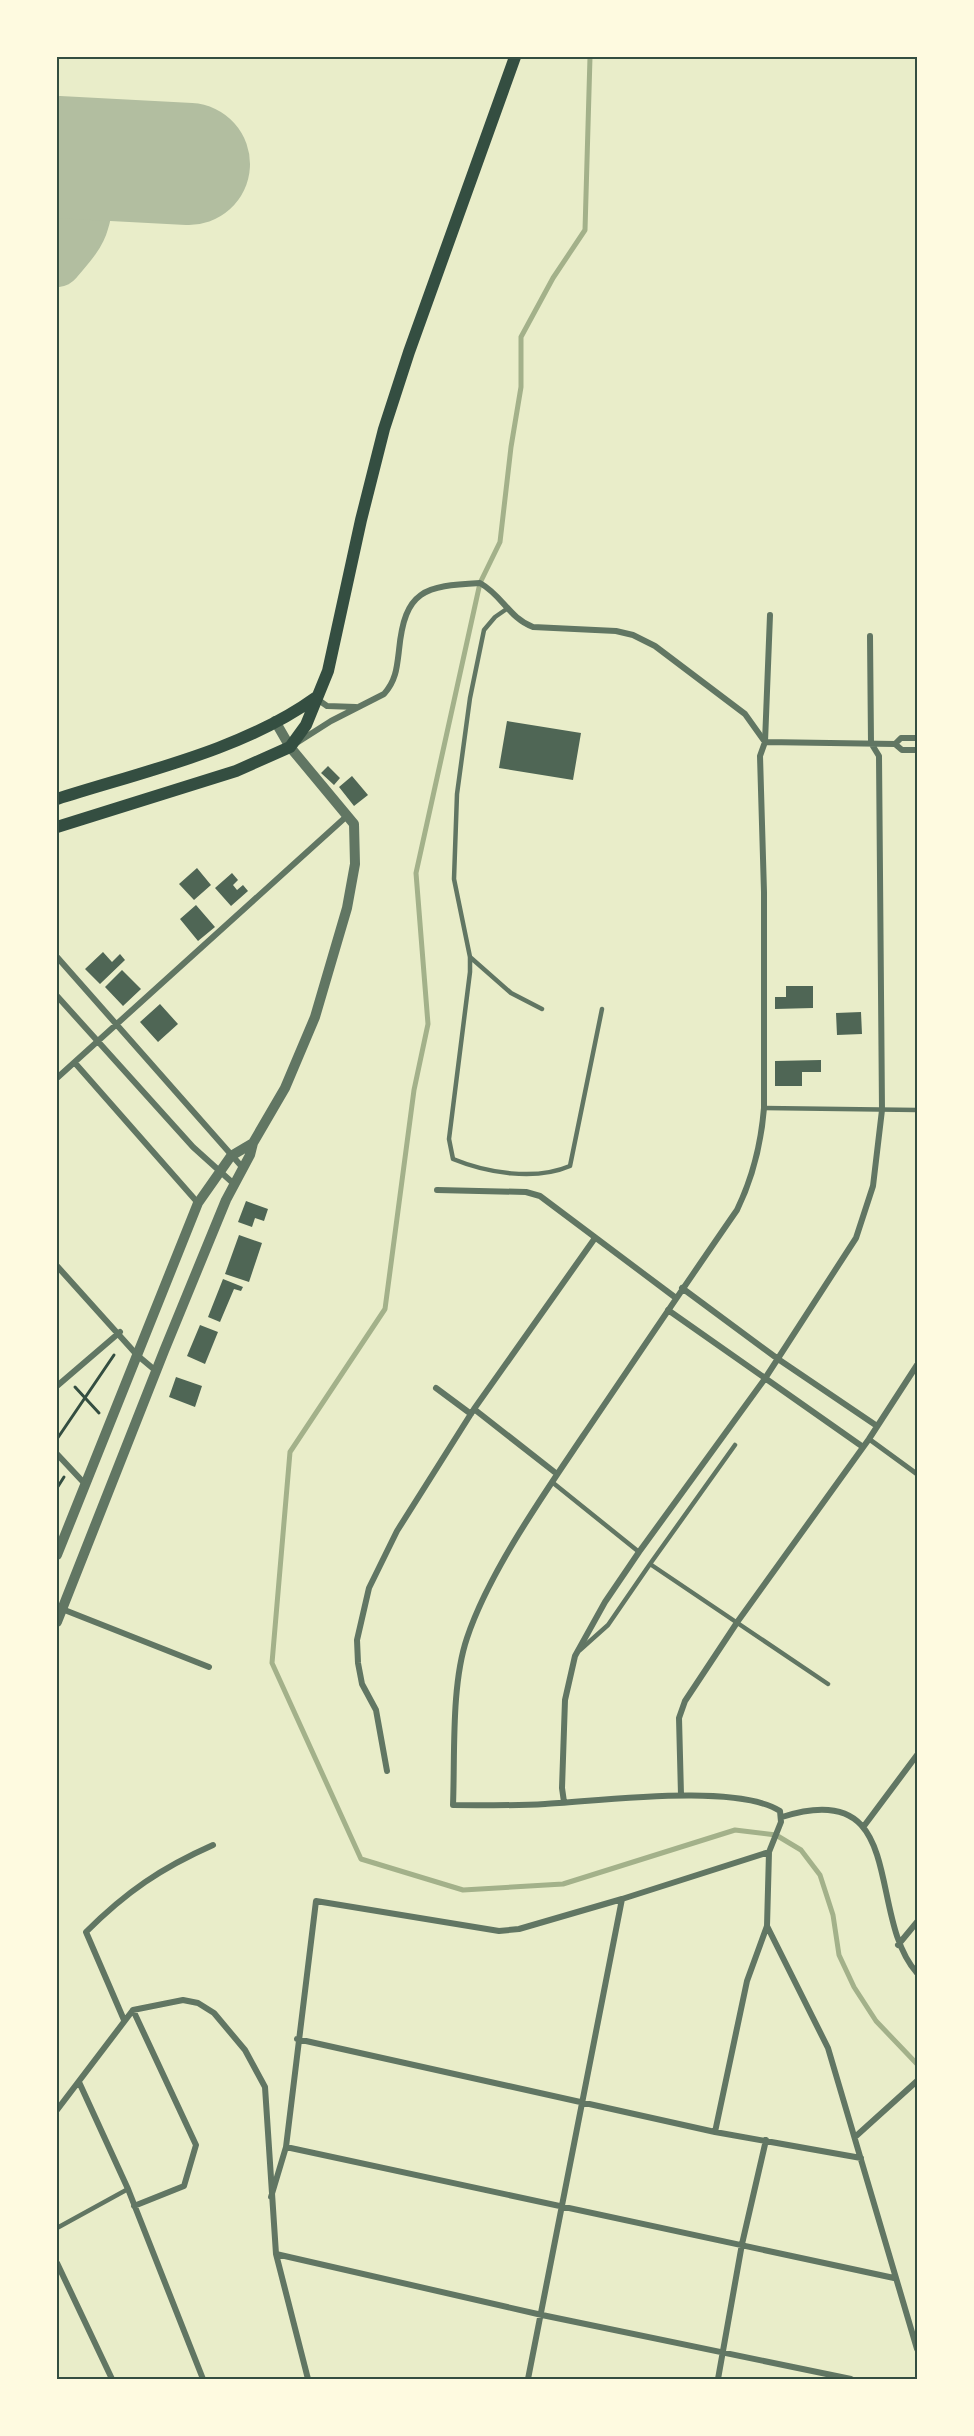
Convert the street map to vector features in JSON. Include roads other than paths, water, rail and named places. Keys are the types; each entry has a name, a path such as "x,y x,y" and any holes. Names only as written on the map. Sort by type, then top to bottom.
{"main road":[{"path":"57,827 236,771 290,747 306,725 328,670 361,520 388,418 409,352 515,57"},
{"path":"57,799 225,746 315,698"}],"street":[{"path":"290,747 331,721 384,694 394,680 406,612 416,598 435,587 480,583 501,597 522,622 533,627 616,631 633,635 655,646 745,714 765,742"},
{"path":"715,2132 747,1981 767,1926 769,1852 781,1819 780,1811 759,1802 681,1795 564,1802 453,1805 458,1696 467,1638 490,1588 557,1474 737,1210 748,1187 761,1141 764,1108 764,892 760,756 765,742 770,615"},
{"path":"564,1802 562,1788 565,1700 567,1682 576,1653 605,1602 639,1551 764,1380 856,1238 873,1186 882,1110 879,756 871,743 870,636"},
{"path":"315,698 327,706 359,707"},
{"path":"57,1622 156,1371 234,1184 285,1088 315,1017 347,908 355,864 354,824 290,747 275,721"},
{"path":"895,744 902,738 917,738"},
{"path":"765,742 895,744 902,750 917,750"},
{"path":"57,1078 348,815"},
{"path":"57,957 243,1168"},
{"path":"57,996 219,1173 234,1184"},
{"path":"75,1063 198,1203"},
{"path":"57,1556 198,1203 231,1156 254,1143"},
{"path":"437,1190 526,1192 540,1196 676,1299"},
{"path":"387,1771 376,1710 362,1684 358,1664 357,1640 369,1588 382,1558 408,1512 472,1411 595,1238"},
{"path":"57,1266 120,1332 137,1355 156,1371"},
{"path":"682,1288 778,1359 878,1426"},
{"path":"668,1310 764,1380 863,1447"},
{"path":"57,1386 120,1332"},
{"path":"681,1795 679,1718 685,1701 738,1621 878,1426 917,1365"},
{"path":"436,1388 472,1411 557,1474"},
{"path":"869,1439 917,1474"},
{"path":"59,1458 85,1484"},
{"path":"62,1609 208,1667"},
{"path":"864,1826 917,1755"},
{"path":"781,1819 807,1810 824,1810 840,1812 864,1826 878,1859 898,1945 917,1973"},
{"path":"124,2020 86,1932 113,1904 144,1880 177,1861 213,1845"},
{"path":"271,2197 286,2147 297,2039 316,1901 499,1931 519,1929 769,1852"},
{"path":"528,2379 622,1899"},
{"path":"898,1945 917,1922"},
{"path":"767,1926 828,2048 894,2278 917,2349"},
{"path":"57,2110 133,2010 183,2000 198,2003 214,2013 245,2050 265,2087 276,2254 308,2379"},
{"path":"133,2010 196,2145 184,2186 134,2206"},
{"path":"297,2039 715,2132 861,2158"},
{"path":"855,2137 917,2081"},
{"path":"79,2082 128,2189 203,2379"},
{"path":"718,2379 742,2244 766,2140"},
{"path":"286,2147 894,2278"},
{"path":"276,2254 542,2314 851,2379"},
{"path":"57,2263 112,2379"}],"lane":[{"path":"508,608 495,617 484,630 470,698 457,795 454,879 470,957 449,1139 453,1160 472,1167 511,1173 556,1172 570,1166 602,1009"},
{"path":"470,957 510,993 542,1008"},
{"path":"764,1108 917,1110"},
{"path":"576,1653 609,1625 735,1445"},
{"path":"552,1482 639,1551"},
{"path":"650,1564 738,1621 828,1684"},
{"path":"57,2228 128,2189"}],"waterway":[{"path":"590,57 585,230 553,278 521,337 521,387 511,447 500,542 480,583 416,873 428,1024 414,1090 385,1309 290,1452 272,1663 361,1859 463,1890 563,1884 735,1830 776,1835 801,1850 820,1875 833,1915 839,1955 854,1987 876,2021 917,2064"}]}
